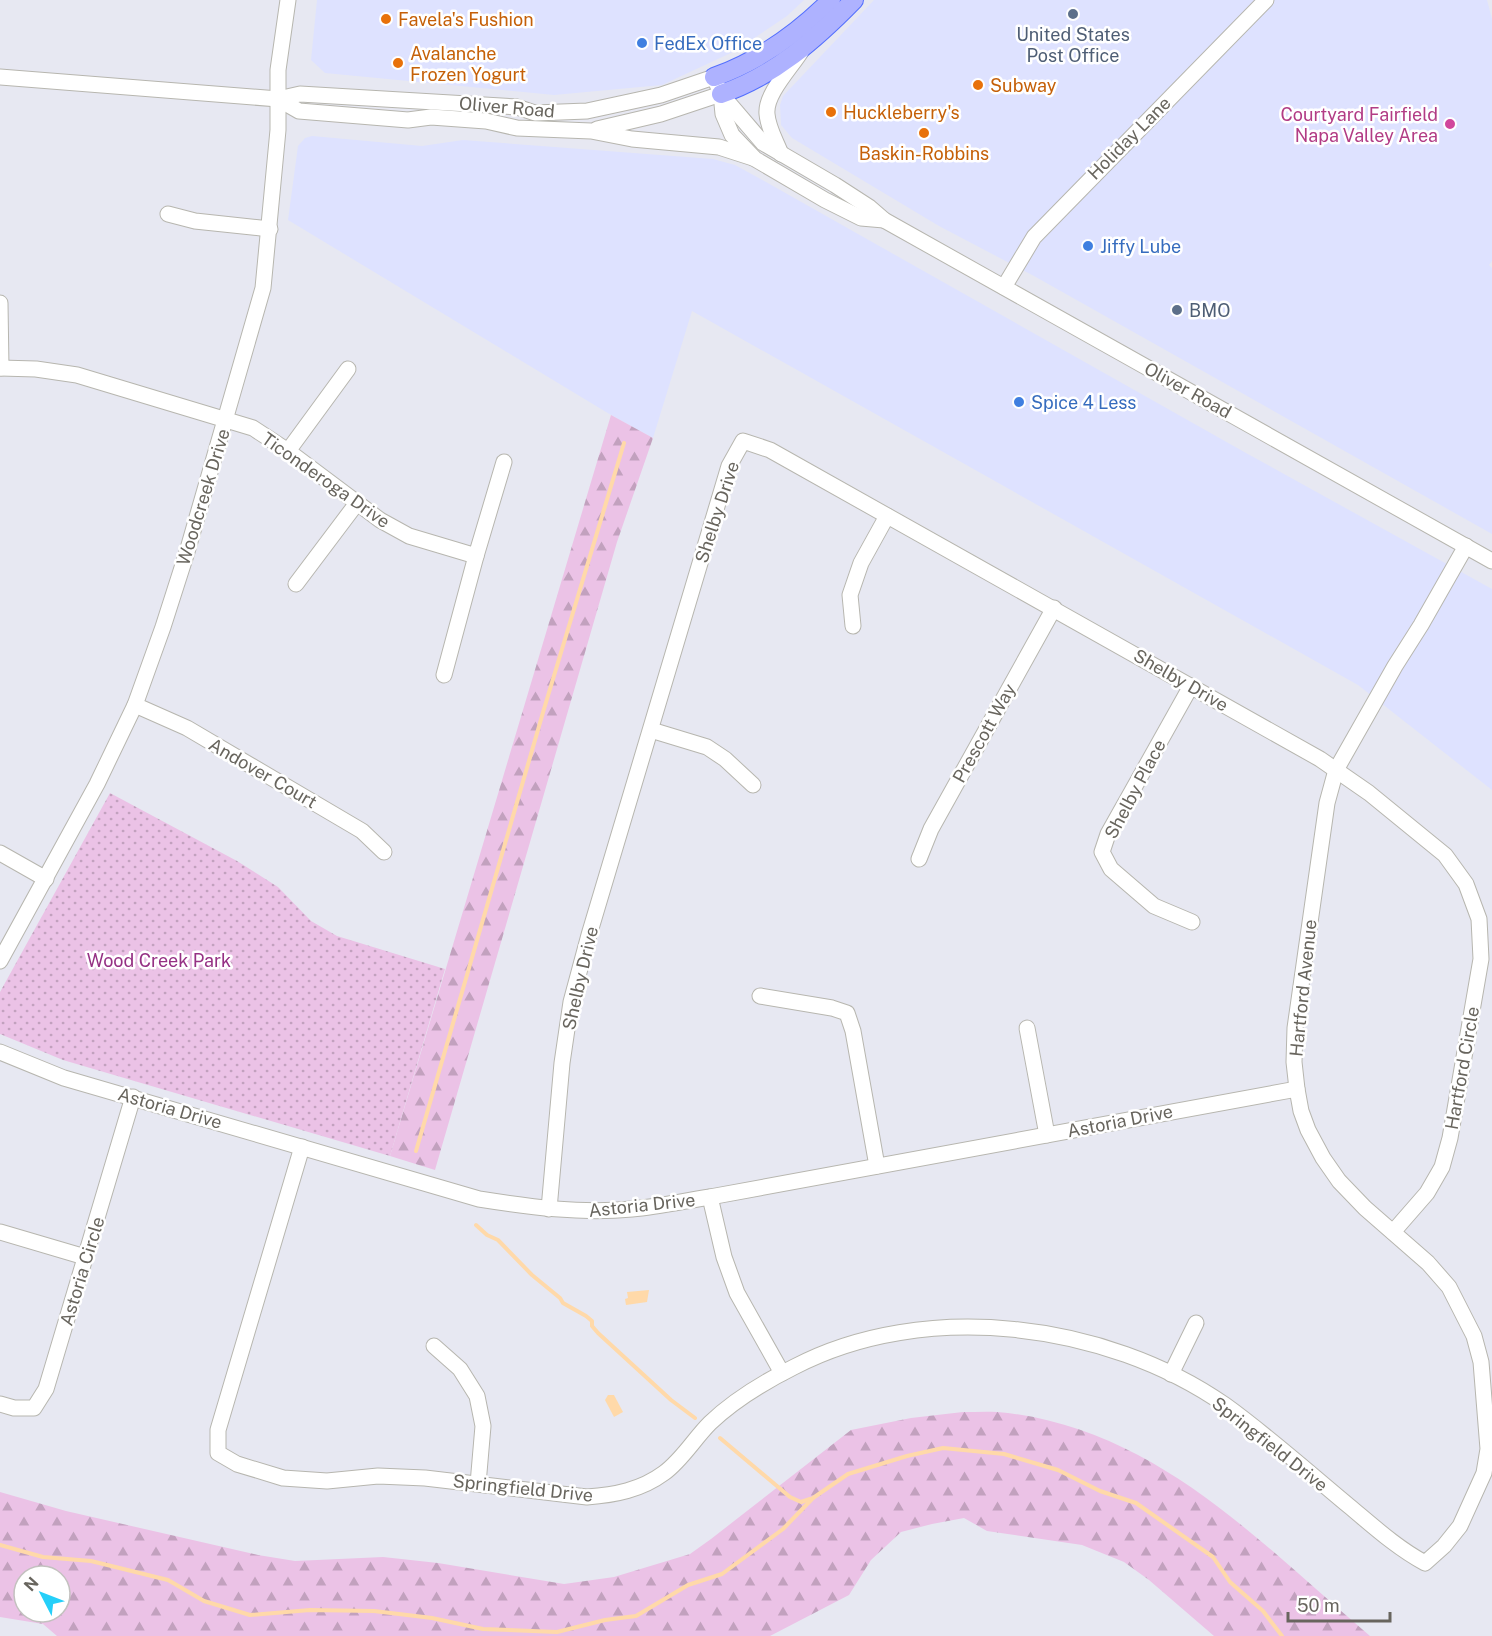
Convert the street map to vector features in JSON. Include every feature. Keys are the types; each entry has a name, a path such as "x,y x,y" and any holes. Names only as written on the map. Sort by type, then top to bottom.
{"main road":[{"path":"718,85 736,69 766,53 793,34 831,0"},
{"path":"718,85 750,82 774,68 804,47 854,0"}],"street":[{"name":"Woodcreek Drive","path":"0,961 97,784 135,705 163,627 226,419 263,288 278,130 278,70 288,0"},
{"name":"Holiday Lane","path":"1004,286 1034,237 1266,0"},
{"path":"781,154 770,129 766,106 772,91 792,67 804,47"},
{"name":"Oliver Road","path":"0,77 278,99 300,94 517,107 535,113 587,111 718,85"},
{"name":"Oliver Road","path":"591,131 661,114 718,85"},
{"name":"Oliver Road","path":"718,85 763,143 835,184 884,220 1492,561"},
{"name":"Oliver Road","path":"718,85 723,114 732,135 755,159"},
{"name":"Oliver Road","path":"278,99 299,111 408,120 431,117 486,121 518,128 591,131 632,139 719,147 755,159 861,218 884,220"},
{"path":"168,214 195,221 270,229"},
{"path":"0,303 0,368"},
{"name":"Ticonderoga Drive","path":"0,368 36,369 77,375 254,428 380,520 409,536 476,556"},
{"path":"288,451 348,369"},
{"name":"Shelby Drive","path":"549,1209 562,1063 571,1002 729,466 742,441 770,450 1336,770"},
{"path":"444,675 504,462"},
{"path":"296,584 357,503"},
{"path":"853,626 850,595 861,562 887,516"},
{"name":"Hartford Avenue","path":"1425,1563 1444,1546 1460,1526 1488,1474 1480,1362 1474,1336 1449,1287 1428,1263 1365,1208 1339,1181 1323,1158 1308,1130 1297,1089 1294,1062 1295,1028 1328,803 1336,770 1466,546"},
{"name":"Prescott Way","path":"919,859 931,829 1053,608"},
{"name":"Shelby Place","path":"1191,686 1108,834 1102,852 1111,869 1154,906 1192,922"},
{"name":"Andover Court","path":"135,705 187,728 362,831 384,852"},
{"path":"651,730 707,747 753,785"},
{"name":"Hartford Circle","path":"1336,770 1369,793 1444,855 1466,884 1479,919 1481,959 1450,1138 1442,1167 1427,1193 1393,1232"},
{"path":"0,854 46,879"},
{"path":"760,996 831,1008 847,1013 853,1031 877,1166"},
{"path":"1027,1028 1047,1135"},
{"name":"Astoria Drive","path":"0,1052 64,1078 479,1198 549,1209 632,1209 710,1197 1297,1089"},
{"name":"Astoria Circle","path":"0,1404 14,1408 34,1408 46,1389 133,1097"},
{"name":"Springfield Drive","path":"302,1147 218,1430 218,1453 237,1464 283,1478 327,1481 378,1476 425,1478 587,1497 614,1495 639,1487 665,1472 721,1414 782,1373 808,1359 849,1344 891,1334 939,1328 984,1328 1044,1333 1090,1343 1171,1374 1224,1405 1402,1551 1425,1563"},
{"path":"710,1197 724,1257 737,1293 782,1373"},
{"path":"0,1232 86,1257"},
{"path":"1171,1374 1196,1323"},
{"path":"434,1346 460,1369 477,1396 483,1426 478,1484"}],"shaded area":[{"path":"317,0 804,0 787,16 735,51 662,85 554,95 325,73 311,60"},
{"path":"874,0 1487,0 1492,19 1492,261 1489,265 1492,268 1492,534 1034,276 939,226 792,138 781,125 780,105 783,96"},
{"path":"312,136 422,146 463,140 713,159 735,165 757,177 1492,589 1492,790 1358,685 692,311 653,438 611,415 288,220 298,146 305,138"},
{"path":"649,1290 647,1302 626,1305 627,1292"},
{"path":"608,1395 614,1395 623,1412 614,1417 605,1400"}],"green space":[{"path":"611,415 653,438 617,542 435,1170 390,1156"},
{"name":"Wood Creek Park","path":"110,793 237,861 278,887 311,921 337,936 445,969 390,1156 63,1060 0,1034 0,992"},
{"path":"963,1412 992,1412 1062,1424 1113,1443 1160,1467 1204,1497 1247,1530 1370,1636 1214,1636 1149,1580 1124,1562 1082,1545 987,1531 964,1518 901,1532 871,1560 849,1595 770,1636 57,1636 43,1624 72,1624 72,1564 12,1564 12,1619 0,1617 0,1492 66,1511 258,1555 295,1561 383,1557 438,1563 564,1584 614,1577 690,1554 851,1430 911,1418"}],"waterway":[{"path":"416,1151 624,443"},
{"path":"476,1225 487,1235 498,1240 563,1303 592,1321 592,1326 598,1333 671,1400 695,1418"},
{"path":"720,1438 790,1497 801,1502 810,1499"},
{"path":"0,1545 43,1557 91,1561 168,1580 204,1601 250,1615 310,1610 374,1611 432,1618 483,1629 557,1632 605,1620 636,1616 688,1585 722,1574 783,1529 813,1498 848,1474 943,1448 1004,1454 1058,1470 1100,1491 1136,1503 1213,1557 1230,1582 1263,1611 1282,1636"}],"place":[{"name":"United States Post Office","path":"1073,14"},
{"name":"Favela's Fushion","path":"386,19"},
{"name":"FedEx Office","path":"642,43"},
{"name":"Avalanche Frozen Yogurt","path":"398,63"},
{"name":"Subway","path":"978,85"},
{"name":"Huckleberry's","path":"831,112"},
{"name":"Courtyard Fairfield Napa Valley Area","path":"1450,124"},
{"name":"Baskin-Robbins","path":"924,133"},
{"name":"Jiffy Lube","path":"1088,246"},
{"name":"BMO","path":"1177,310"},
{"name":"Spice 4 Less","path":"1019,402"}]}
